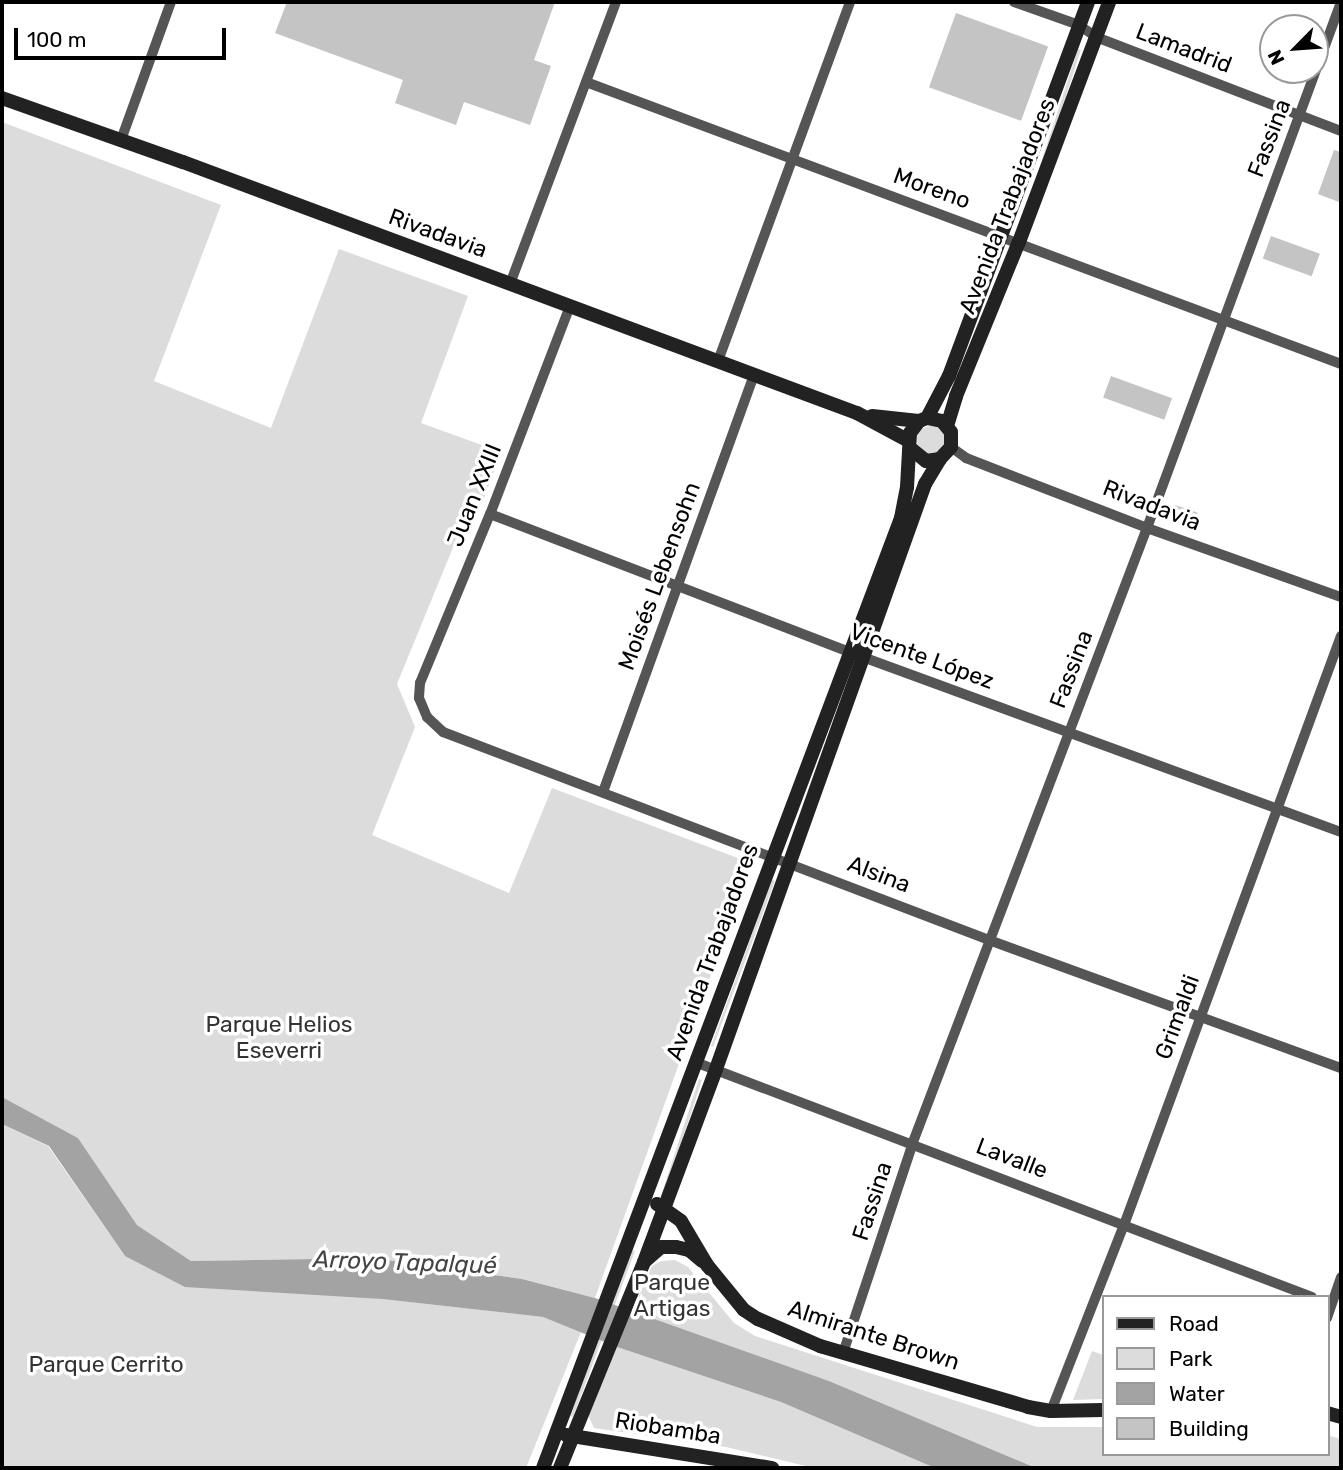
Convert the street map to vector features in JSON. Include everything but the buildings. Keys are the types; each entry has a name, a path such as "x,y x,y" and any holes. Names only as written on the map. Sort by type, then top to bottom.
{"main road":[{"name":"Avenida Trabajadores","path":"923,420 949,376 1088,2"},
{"name":"Avenida Trabajadores","path":"947,426 956,396 1019,242 1109,2"},
{"name":"Rivadavia","path":"2,98 857,413 892,421 923,420"},
{"name":"Rivadavia","path":"857,413 910,445"},
{"path":"923,420 942,421 947,426 953,440 951,447 940,460 920,459 910,445 913,427 923,420"},
{"name":"Avenida Trabajadores","path":"560,1468 664,1208 716,1069 788,861 901,518 907,487 910,445"},
{"name":"Avenida Trabajadores","path":"543,1468 570,1389 772,855 925,484 940,460"},
{"name":"Almirante Brown","path":"644,1197 681,1221 707,1265 744,1310 758,1319 820,1346 1051,1411 1102,1410"},
{"path":"641,1267 661,1247 689,1250 707,1265"},
{"name":"Riobamba","path":"556,1434 772,1468"}],"street":[{"path":"121,140 171,2"},
{"path":"510,284 616,2"},
{"path":"718,361 850,2"},
{"name":"Lamadrid","path":"1014,2 1079,25 1096,37 1341,131"},
{"name":"Fassina","path":"844,1353 913,1142 1147,528 1340,2"},
{"name":"Moreno","path":"586,82 1341,364"},
{"name":"Juan XXIII","path":"419,698 420,683 490,514 570,306"},
{"name":"Moisés Lebensohn","path":"603,792 754,374"},
{"name":"Rivadavia","path":"951,447 966,457 1147,528 1341,597"},
{"name":"Vicente López","path":"490,514 856,654 1279,807 1341,832"},
{"name":"Grimaldi","path":"1051,1411 1124,1225 1341,636"},
{"name":"Alsina","path":"419,698 427,717 443,732 788,861 989,940 1200,1014 1341,1068"},
{"name":"Lavalle","path":"695,1062 913,1142 1307,1295"},
{"path":"1334,1305 1341,1277"}],"green space":[{"path":"1078,49 1081,50 1026,218 1023,217"},
{"name":"Parque Helios Eseverri","path":"2,122 221,205 154,381 271,428 339,249 468,296 421,423 501,452 482,504 470,506 397,684 415,727 372,835 509,893 552,788 751,863 595,1298 522,1279 373,1258 191,1261 137,1225 78,1138 2,1097"},
{"path":"931,426 941,430 945,440 941,450 931,454 921,450 917,440 921,430"},
{"path":"772,880 775,881 713,1047 711,1046"},
{"path":"699,1079 702,1080 664,1198 661,1197"},
{"name":"Parque Cerrito","path":"2,1124 48,1146 125,1256 382,1299 543,1317 581,1332 526,1468 2,1468"},
{"path":"631,1250 635,1251 573,1417 570,1416"},
{"name":"Parque Artigas","path":"675,1260 688,1267 734,1323 755,1336 1037,1427 1102,1427 1102,1456 1329,1456 1329,1436 1341,1439 1341,1468 1036,1468 829,1381 631,1313 652,1266 661,1261"},
{"name":"Parque Artigas","path":"617,1347 781,1402 935,1468 814,1468 726,1447 594,1428 588,1415"},
{"path":"1092,1351 1102,1355 1102,1399 1073,1400"}],"water":[{"name":"Arroyo Tapalqué","path":"2,1097 78,1138 137,1225 191,1261 373,1258 522,1279 595,1298 829,1381 1036,1468 935,1468 781,1402 617,1347 543,1317 382,1299 185,1287 125,1256 49,1146 2,1124"}]}
